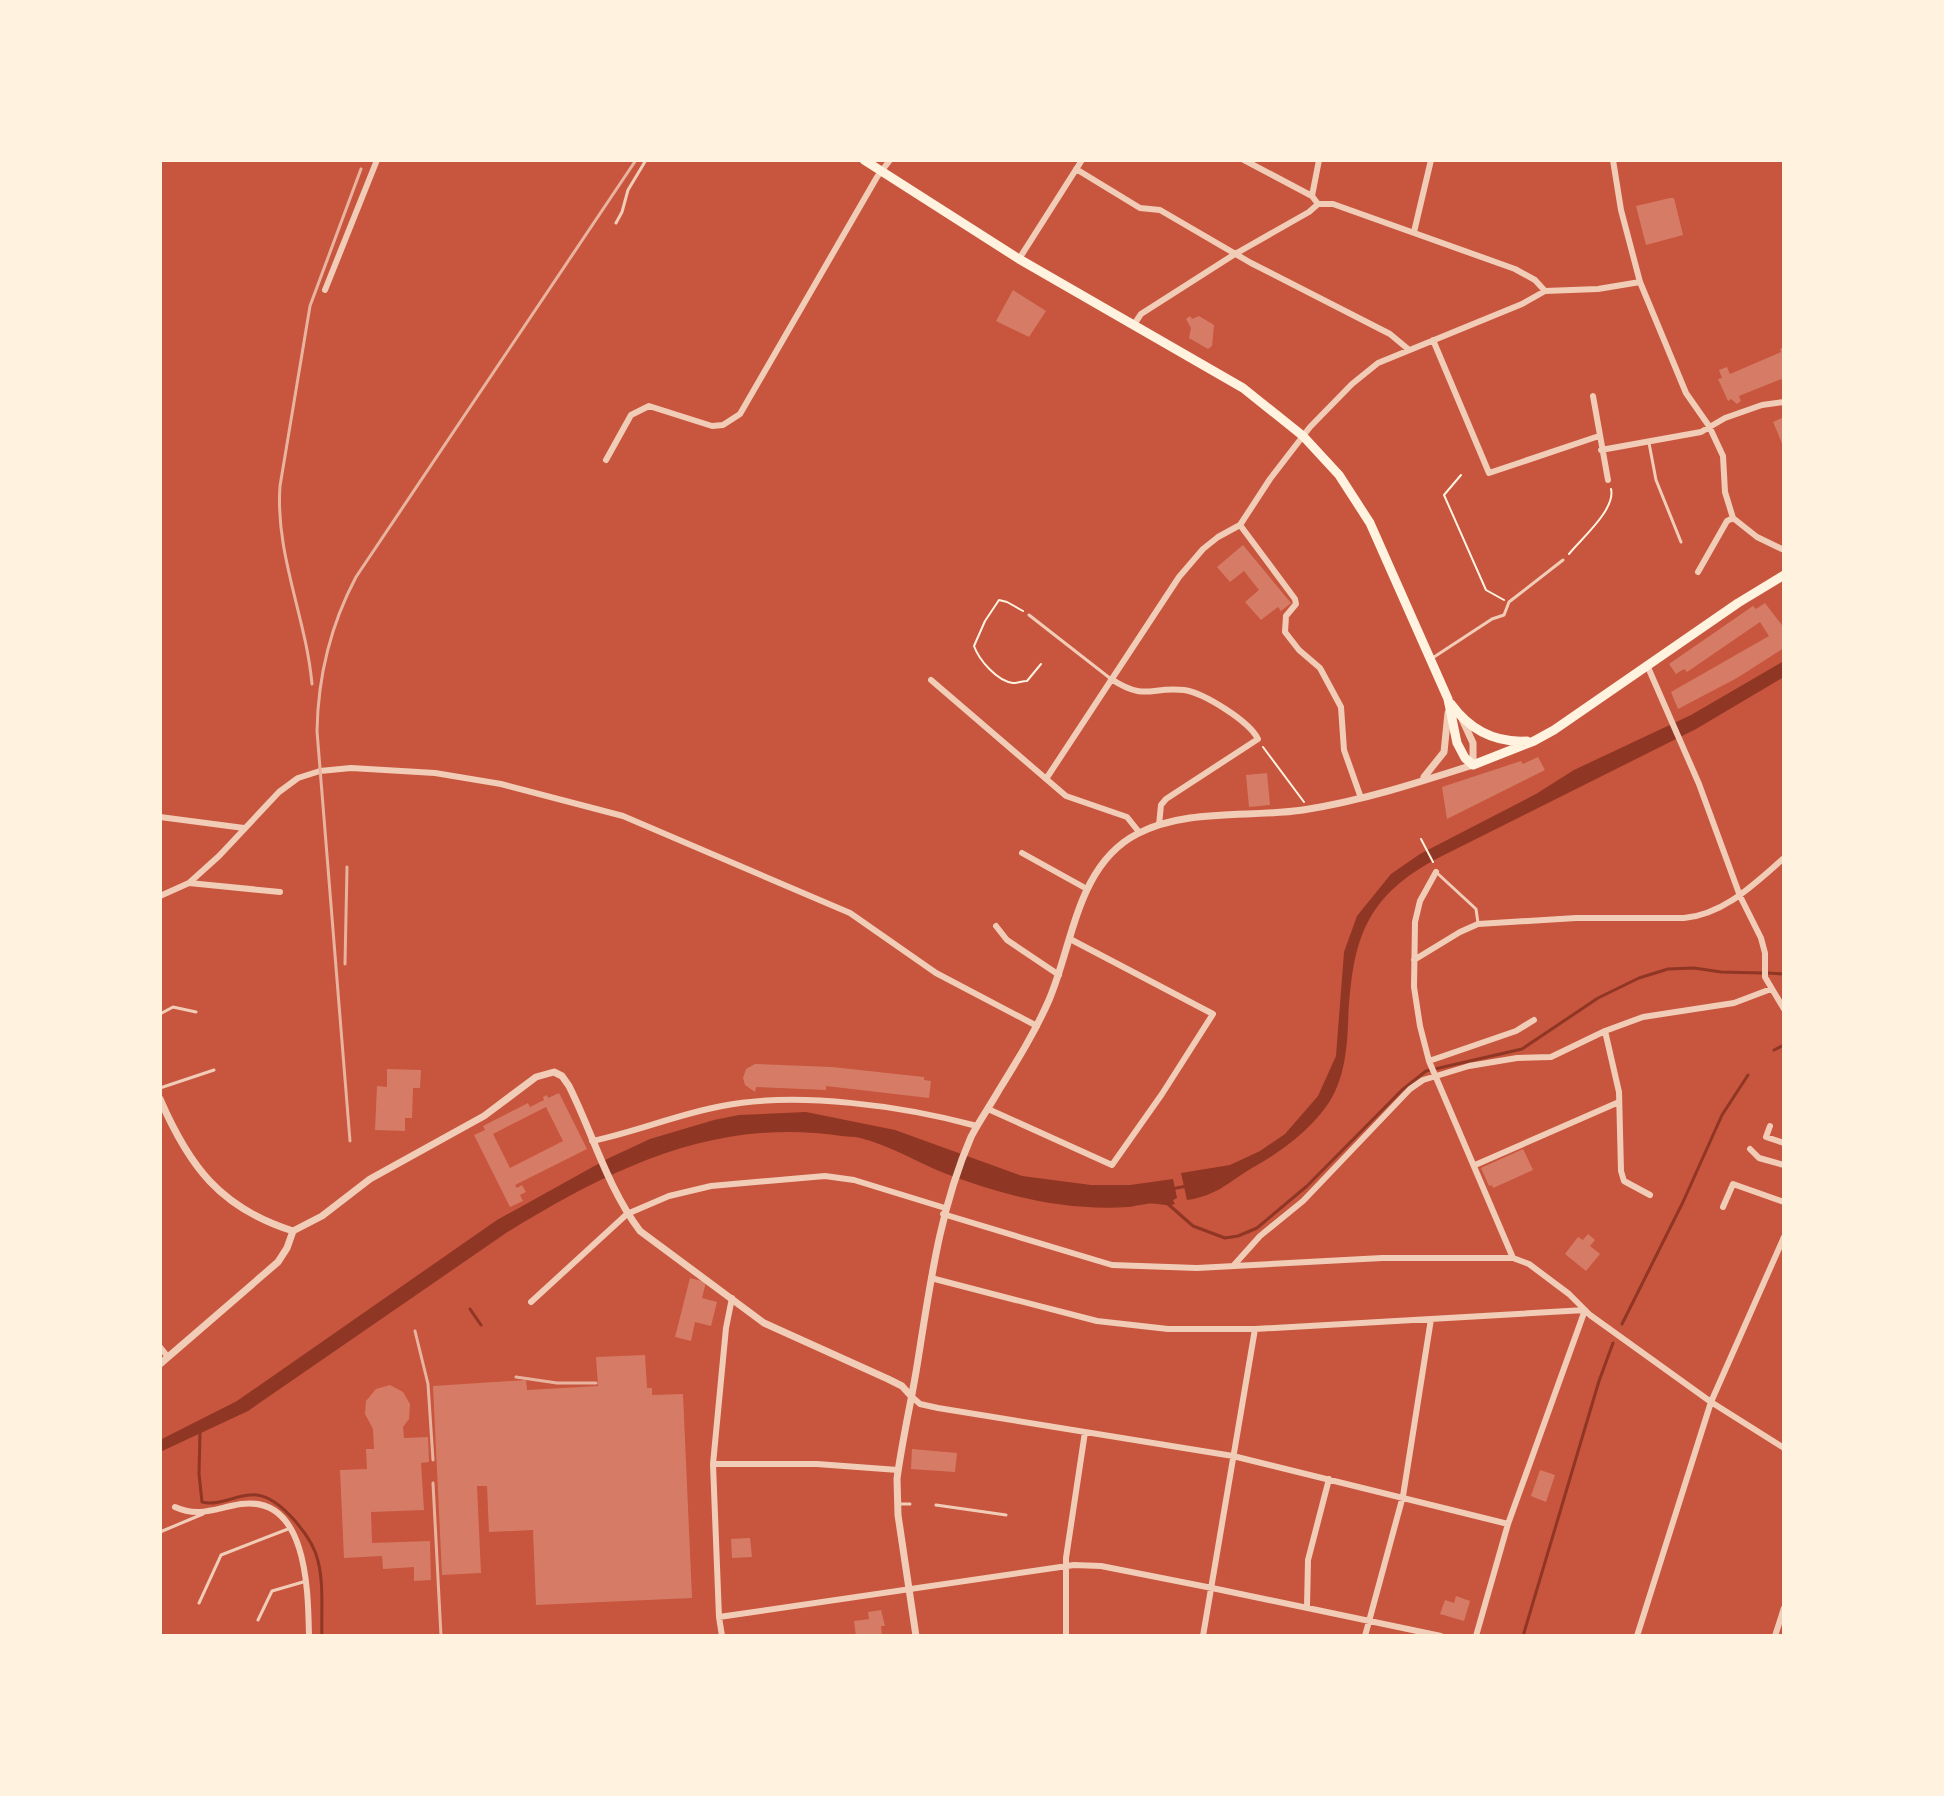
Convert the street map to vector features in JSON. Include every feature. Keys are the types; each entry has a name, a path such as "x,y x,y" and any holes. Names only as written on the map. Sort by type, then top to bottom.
{"main road":[{"path":"864,160 1019,259 1243,388 1303,436 1339,475 1370,523 1448,699 1457,743 1473,765 1534,741 1784,575"},
{"path":"1765,588 1784,584"},
{"path":"1448,699 1470,725 1495,739 1534,741"}],"street":[{"path":"325,290 377,160"},
{"path":"606,460 631,415 649,406 712,426 723,425 740,414 890,160"},
{"path":"1019,259 1082,160"},
{"path":"1244,160 1312,196 1318,204"},
{"path":"1312,196 1311,188 1319,160"},
{"path":"1414,232 1431,160"},
{"path":"1613,160 1621,210 1640,282 1680,379 1709,426 1723,456 1725,492 1733,518 1757,537 1784,550"},
{"path":"1076,169 1140,208 1160,210 1235,254 1390,334 1408,349"},
{"path":"1133,326 1141,314 1318,204 1333,204 1515,269 1535,280 1545,291"},
{"path":"1046,779 1179,577 1203,549 1240,525 1303,436 1352,384 1378,363 1522,304 1545,291 1598,289 1640,282"},
{"path":"1433,340 1489,473 1599,436"},
{"path":"1593,396 1608,480"},
{"path":"1601,450 1701,432 1762,405 1784,402"},
{"path":"1698,572 1727,521 1733,518"},
{"path":"1240,525 1295,599 1296,604 1286,616 1285,632 1299,650 1320,668 1341,707 1344,750 1361,798"},
{"path":"1647,665 1710,809 1740,896 1764,945 1765,977 1784,1009"},
{"path":"1111,679 1135,692 1179,690 1198,693 1243,722 1258,739 1166,799 1161,805 1159,825"},
{"path":"931,680 1076,801 1127,817 1139,832"},
{"path":"1418,782 1437,764 1444,752 1448,699"},
{"path":"916,1636 897,1504 898,1470 944,1211 977,1126 1037,1026 1059,975 1087,889 1098,868 1117,846 1139,832 1159,825 1190,818 1265,815 1308,809 1361,798 1473,765 1473,743 1459,714"},
{"path":"160,896 189,883 290,782 309,773 336,769 395,769 435,773 501,784 623,816 850,913 936,973 1037,1026"},
{"path":"160,817 244,828"},
{"path":"1022,853 1087,889"},
{"path":"1414,960 1448,938 1478,924 1576,918 1693,917 1740,896 1784,858"},
{"path":"1436,872 1417,911 1414,960 1418,1013 1432,1068 1513,1258"},
{"path":"189,883 280,892"},
{"path":"996,926 1007,940 1059,975"},
{"path":"988,1109 1112,1165 1213,1014 1070,939"},
{"path":"1432,1068 1551,1057 1643,1017 1734,1003 1771,989"},
{"path":"1234,1265 1260,1236 1311,1193 1432,1068 1534,1020"},
{"path":"1605,1031 1619,1092 1621,1171 1624,1181 1650,1195"},
{"path":"160,1364 278,1262 293,1231 322,1216 370,1179 484,1116 536,1077 554,1072 564,1079 574,1096 599,1159 627,1214 640,1231 778,1331 902,1386 920,1404 1233,1456 1508,1524"},
{"path":"160,1099 178,1140 201,1173 251,1214 293,1231"},
{"path":"592,1141 680,1115 758,1101 818,1101 882,1108 977,1126"},
{"path":"1475,1165 1619,1102"},
{"path":"1770,1126 1766,1137 1784,1143"},
{"path":"1750,1149 1759,1158 1784,1165"},
{"path":"531,1302 627,1214 669,1196 711,1186 825,1176 854,1180 1112,1265 1165,1268 1382,1258 1513,1258 1529,1264 1585,1310 1711,1402 1784,1448"},
{"path":"1723,1207 1733,1184 1784,1202"},
{"path":"1637,1636 1711,1402 1784,1237"},
{"path":"931,1278 1126,1326 1255,1329 1585,1310"},
{"path":"722,1636 713,1464 726,1328 732,1298"},
{"path":"1476,1636 1508,1524 1585,1310"},
{"path":"1365,1636 1403,1496 1431,1319"},
{"path":"1203,1636 1255,1329"},
{"path":"160,1347 168,1357"},
{"path":"1066,1636 1065,1566 1085,1432"},
{"path":"713,1464 817,1464 898,1470"},
{"path":"1307,1607 1308,1560 1329,1479"},
{"path":"175,1507 187,1513 203,1514 244,1504 264,1505 276,1512 300,1548 307,1581 309,1636"},
{"path":"719,1617 1065,1566 1101,1566 1441,1636"},
{"path":"1775,1636 1784,1608"}],"lane":[{"path":"616,223 633,180 646,160"},
{"path":"1649,442 1656,480 1681,542"},
{"path":"1431,659 1492,619 1504,615 1509,602 1563,560"},
{"path":"1029,615 1111,679"},
{"path":"1436,872 1476,909 1478,924"},
{"path":"160,1014 173,1007 196,1012"},
{"path":"160,1088 214,1070"},
{"path":"897,1504 910,1504"},
{"path":"936,1505 1006,1515"},
{"path":"160,1532 203,1514"},
{"path":"199,1603 221,1555 289,1529"},
{"path":"258,1620 272,1591 307,1581"}],"path":[{"path":"1461,475 1444,495 1488,593 1509,602"},
{"path":"1563,560 1610,507 1612,495 1608,480"},
{"path":"1029,615 999,600 974,646 977,655 995,674 1013,683 1027,681 1041,664"},
{"path":"1258,739 1308,809"},
{"path":"1421,839 1433,862"}],"shaded area":[{"path":"1784,661 1784,677 1696,729 1438,858 1412,873 1392,890 1377,907 1358,947 1344,1064 1330,1101 1305,1131 1274,1155 1214,1192 1187,1200 1181,1173 1230,1165 1260,1151 1285,1134 1318,1096 1336,1056 1344,952 1357,916 1391,874 1420,854 1536,794 1574,770 1691,715"},
{"path":"806,1112 895,1130 1022,1176 1091,1185 1130,1185 1173,1179 1177,1198 1173,1200 1175,1204 1170,1205 1151,1203 1104,1208 1034,1200 944,1173 882,1145 856,1137 795,1132 751,1134 708,1141 625,1169 546,1209 506,1233 248,1411 160,1452 160,1440 237,1401 497,1220 607,1159 650,1139 714,1120 739,1115"}],"building":[{"path":"1674,198 1683,235 1646,245 1636,206"},
{"path":"1013,290 1046,311 1029,337 996,321"},
{"path":"1190,316 1192,319 1199,316 1214,325 1212,346 1208,349 1189,338 1191,328 1186,319"},
{"path":"1784,347 1784,378 1739,396 1741,401 1737,404 1731,399 1728,401 1718,379 1722,378 1719,370 1727,367 1730,374 1781,352 1780,349"},
{"path":"1784,417 1784,448 1773,422"},
{"path":"1243,545 1291,603 1281,611 1278,607 1261,620 1245,602 1259,590 1244,571 1230,582 1217,567"},
{"path":"1765,603 1784,628 1784,648 1737,678 1678,709 1671,692 1769,636 1760,622 1687,672 1684,669 1676,674 1669,664 1753,606 1756,609"},
{"path":"1538,757 1545,770 1447,819 1442,787"},
{"path":"1267,773 1270,805 1249,807 1246,775"},
{"path":"755,1064 832,1067 924,1077 924,1080 931,1081 929,1098 826,1086 826,1090 756,1087 755,1092 745,1085 743,1078 746,1069"},
{"path":"387,1069 421,1070 420,1088 413,1088 412,1118 405,1118 405,1131 375,1130 377,1086 387,1087"},
{"path":"559,1093 587,1149 515,1185 517,1188 522,1185 526,1192 520,1195 523,1201 510,1207 474,1135 485,1130 483,1126 528,1103 530,1107 547,1095 548,1098","holes":["546,1107 563,1141 510,1168 493,1134"]},
{"path":"1523,1149 1533,1170 1493,1188 1489,1186 1481,1168"},
{"path":"1588,1234 1595,1240 1590,1246 1600,1254 1586,1271 1565,1254 1578,1237 1583,1240"},
{"path":"690,1278 706,1282 702,1298 717,1302 711,1326 695,1322 691,1341 675,1337"},
{"path":"645,1355 647,1388 652,1388 652,1395 683,1394 692,1598 536,1605 533,1530 489,1532 487,1486 477,1486 481,1573 442,1575 433,1386 526,1380 527,1390 598,1386 596,1357"},
{"path":"390,1385 403,1392 410,1404 409,1419 403,1427 404,1438 428,1437 429,1462 421,1463 424,1510 371,1512 372,1543 430,1541 431,1580 414,1581 414,1567 383,1569 382,1556 344,1558 340,1470 367,1469 366,1449 374,1449 373,1429 365,1414 366,1401 376,1389"},
{"path":"912,1449 957,1453 955,1472 911,1469"},
{"path":"1540,1470 1555,1475 1546,1502 1531,1496"},
{"path":"750,1538 752,1557 732,1558 731,1539"},
{"path":"1456,1596 1470,1601 1464,1621 1440,1614 1445,1600 1454,1603"},
{"path":"881,1610 885,1626 881,1626 882,1636 856,1636 854,1621 869,1619 868,1612"}],"waterway":[{"path":"1168,1204 1193,1226 1225,1238 1238,1236 1257,1228 1307,1186 1402,1090 1426,1071 1522,1049 1598,998 1639,978 1668,969 1762,973"},
{"path":"1768,973 1784,974"},
{"path":"1774,1050 1784,1045"},
{"path":"1622,1324 1722,1115 1748,1075"},
{"path":"1171,1189 1187,1186"},
{"path":"470,1309 481,1325"},
{"path":"1523,1636 1613,1343"},
{"path":"200,1432 202,1502 216,1503 250,1495 266,1498 286,1511 310,1541 320,1570 322,1636"}],"railway":[{"path":"350,1141 317,731 320,690 332,632 356,577 636,160"},
{"path":"312,684 304,634 286,561 280,486 310,306 361,169"},
{"path":"345,964 347,867"},
{"path":"415,1331 428,1384 433,1460"},
{"path":"516,1377 557,1383 596,1383"},
{"path":"433,1483 441,1636"}]}
